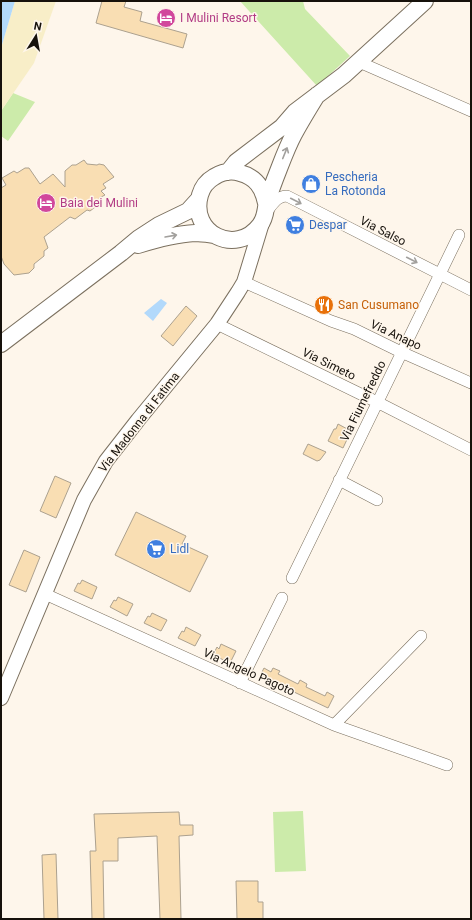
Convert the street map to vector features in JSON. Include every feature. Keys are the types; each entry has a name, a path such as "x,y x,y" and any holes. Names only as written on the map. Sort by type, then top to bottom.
{"main road":[{"path":"228,172 236,162 282,127 294,112 359,62 425,1"},
{"path":"265,213 264,194 254,179 246,174 228,172 219,174 211,178 200,192 198,210 201,220 206,228 214,235 226,240 242,239 257,230 265,213 287,149 317,95"},
{"path":"1,344 121,253 138,238 159,225 188,211 198,200"},
{"path":"121,253 156,239 175,235 214,235"}],"street":[{"path":"359,62 471,111"},
{"name":"Via Salso","path":"265,213 281,196 287,196 471,290"},
{"name":"Via Madonna di Fatima","path":"1,698 84,500 104,464 217,324 238,292 246,275 265,213"},
{"name":"Via Fiumefreddo","path":"292,578 459,235"},
{"path":"233,240 241,244 246,251 246,275"},
{"name":"Via Anapo","path":"246,275 331,321 354,329 471,383"},
{"name":"Via Simeto","path":"217,324 377,402 471,450"},
{"path":"339,480 377,500"},
{"name":"Via Angelo Pagoto","path":"45,594 334,725 447,765"},
{"path":"240,683 282,598"},
{"path":"334,725 421,636"}],"green space":[{"path":"240,1 303,1 305,9 350,56 317,86"},
{"path":"13,93 35,102 8,141 1,136 1,111"},
{"path":"303,811 306,871 275,872 273,812"}],"sand":[{"path":"15,1 56,1 34,63 1,111 1,48"}],"water":[{"path":"1,1 15,1 1,48"},
{"path":"161,299 167,303 153,321 144,313"}],"building":[{"path":"102,1 126,1 124,7 142,12 140,21 187,34 183,48 96,23"},
{"name":"Baia dei Mulini","path":"84,160 87,164 104,165 114,177 103,184 106,188 101,191 105,195 99,198 102,202 90,211 87,210 75,219 70,217 44,237 48,248 44,251 44,256 34,264 34,268 29,273 14,275 4,264 1,256 1,188 6,185 2,178 14,171 17,173 25,168 29,168 40,184 53,174 65,187 65,171 72,165 76,165"},
{"path":"186,306 197,316 173,346 161,336"},
{"path":"338,424 351,431 343,448 328,441"},
{"path":"308,444 326,452 320,460 317,461 303,454"},
{"path":"55,476 71,483 56,518 40,511"},
{"name":"Lidl","path":"136,512 186,536 182,544 208,556 190,592 115,555"},
{"path":"24,550 40,557 26,592 9,585"},
{"path":"82,580 97,587 92,599 74,591 78,583 80,584"},
{"path":"118,597 133,604 127,616 110,607 114,600 116,601"},
{"path":"152,613 167,620 161,631 144,623 148,616 150,617"},
{"path":"186,627 201,635 195,646 178,638 182,631 184,632"},
{"path":"221,644 236,651 230,663 213,655 217,647 219,649"},
{"path":"264,668 271,672 273,668 280,671 278,674 298,684 300,680 307,684 306,687 325,696 327,692 334,696 328,708 260,676"},
{"path":"179,812 180,825 193,825 193,835 179,836 181,919 160,919 157,836 118,838 118,861 103,861 104,919 92,919 90,851 96,851 94,814"},
{"path":"56,854 58,919 44,919 42,855"},
{"path":"236,881 258,881 258,902 263,902 263,919 237,919"}],"place":[{"name":"I Mulini Resort","path":"166,18"},
{"name":"Pescheria La Rotonda","path":"311,184"},
{"name":"Baia dei Mulini","path":"46,203"},
{"name":"Despar","path":"295,225"},
{"name":"San Cusumano","path":"324,305"},
{"name":"Lidl","path":"156,549"}]}
